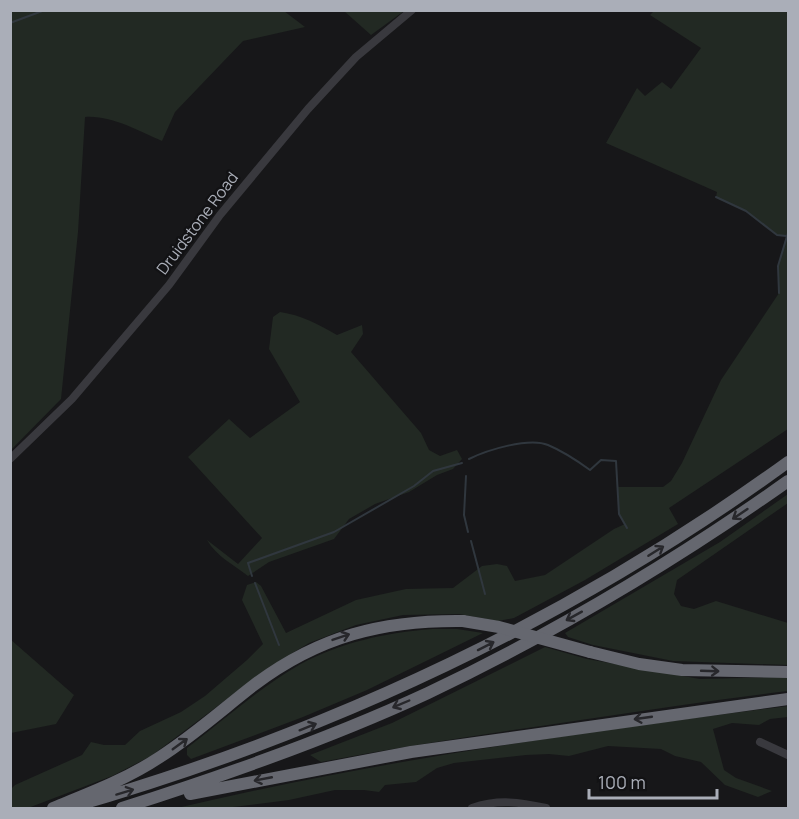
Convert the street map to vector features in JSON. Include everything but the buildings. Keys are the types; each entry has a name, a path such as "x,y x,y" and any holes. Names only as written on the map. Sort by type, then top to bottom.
{"highway":[{"path":"68,808 215,762 324,721 411,683 497,641 612,577 672,541 789,462"},
{"path":"122,808 279,755 427,693 553,628 642,577 789,481"},
{"path":"53,808 106,786 159,759 273,672 320,645 357,632 393,624 463,621 499,627 639,664 682,670 789,672"},
{"path":"128,808 236,784 411,752 789,699"}],"street":[{"name":"Druidstone Road","path":"10,459 72,399 162,293 220,215 308,109 356,57 412,10"},
{"path":"760,742 789,755"},
{"path":"472,808 505,801 546,808"}],"shaded area":[{"path":"11,10 284,11 305,27 243,41 175,112 162,141 115,121 85,117 78,232 61,399 11,450"},
{"path":"344,11 404,11 371,35"},
{"path":"654,11 788,11 788,429 669,508 678,524 585,580 514,618 498,621 459,614 403,615 356,625 309,643 271,666 151,756 112,776 28,808 11,808 11,789 15,785 82,755 91,742 104,745 125,745 140,731 181,712 205,696 247,660 263,644 242,600 247,585 256,582 261,586 286,633 356,600 406,589 453,588 482,566 497,564 507,566 515,581 545,575 625,524 619,514 618,487 663,487 671,481 682,463 721,380 779,293 778,266 786,236 777,235 746,211 716,197 717,192 606,143 637,88 645,96 662,82 671,89 701,48 650,15"},
{"path":"280,312 309,320 337,335 362,325 363,334 351,352 421,433 429,450 440,456 457,450 462,459 453,469 437,475 409,492 375,504 349,519 334,539 269,562 248,576 220,556 207,540 238,564 262,538 188,457 229,419 250,438 300,402 269,349 273,317"},
{"path":"788,494 788,503 677,580 674,594 681,606 694,609 716,601 788,623 788,665 673,661 593,645 568,637 565,633 720,542"},
{"path":"432,629 457,629 483,633 367,690 303,717 191,759 187,755 187,748 256,694 299,665 331,650 364,640"},
{"path":"10,639 74,695 56,724 11,733"},
{"path":"545,647 587,659 700,679 788,677 788,691 483,735 321,762 310,755 392,723"},
{"path":"788,706 788,717 770,719 759,725 732,723 713,729 724,770 736,778 772,791 758,797 725,785 701,762 675,756 661,749 608,746 569,756 526,755 454,763 437,768 416,782 385,785 379,792 335,790 289,800 225,808 177,808 405,761 634,726"}],"waterway":[{"path":"10,23 45,10"},
{"path":"716,197 746,211 777,235 786,236"},
{"path":"779,293 778,266 788,233"},
{"path":"469,459 486,452 519,444 540,443 553,447 590,470 601,460 616,461 619,514 627,528"},
{"path":"252,576 248,563 334,532 414,486 433,471 462,463"},
{"path":"466,476 464,515 468,532"},
{"path":"471,541 485,594"},
{"path":"255,583 279,645"}]}
